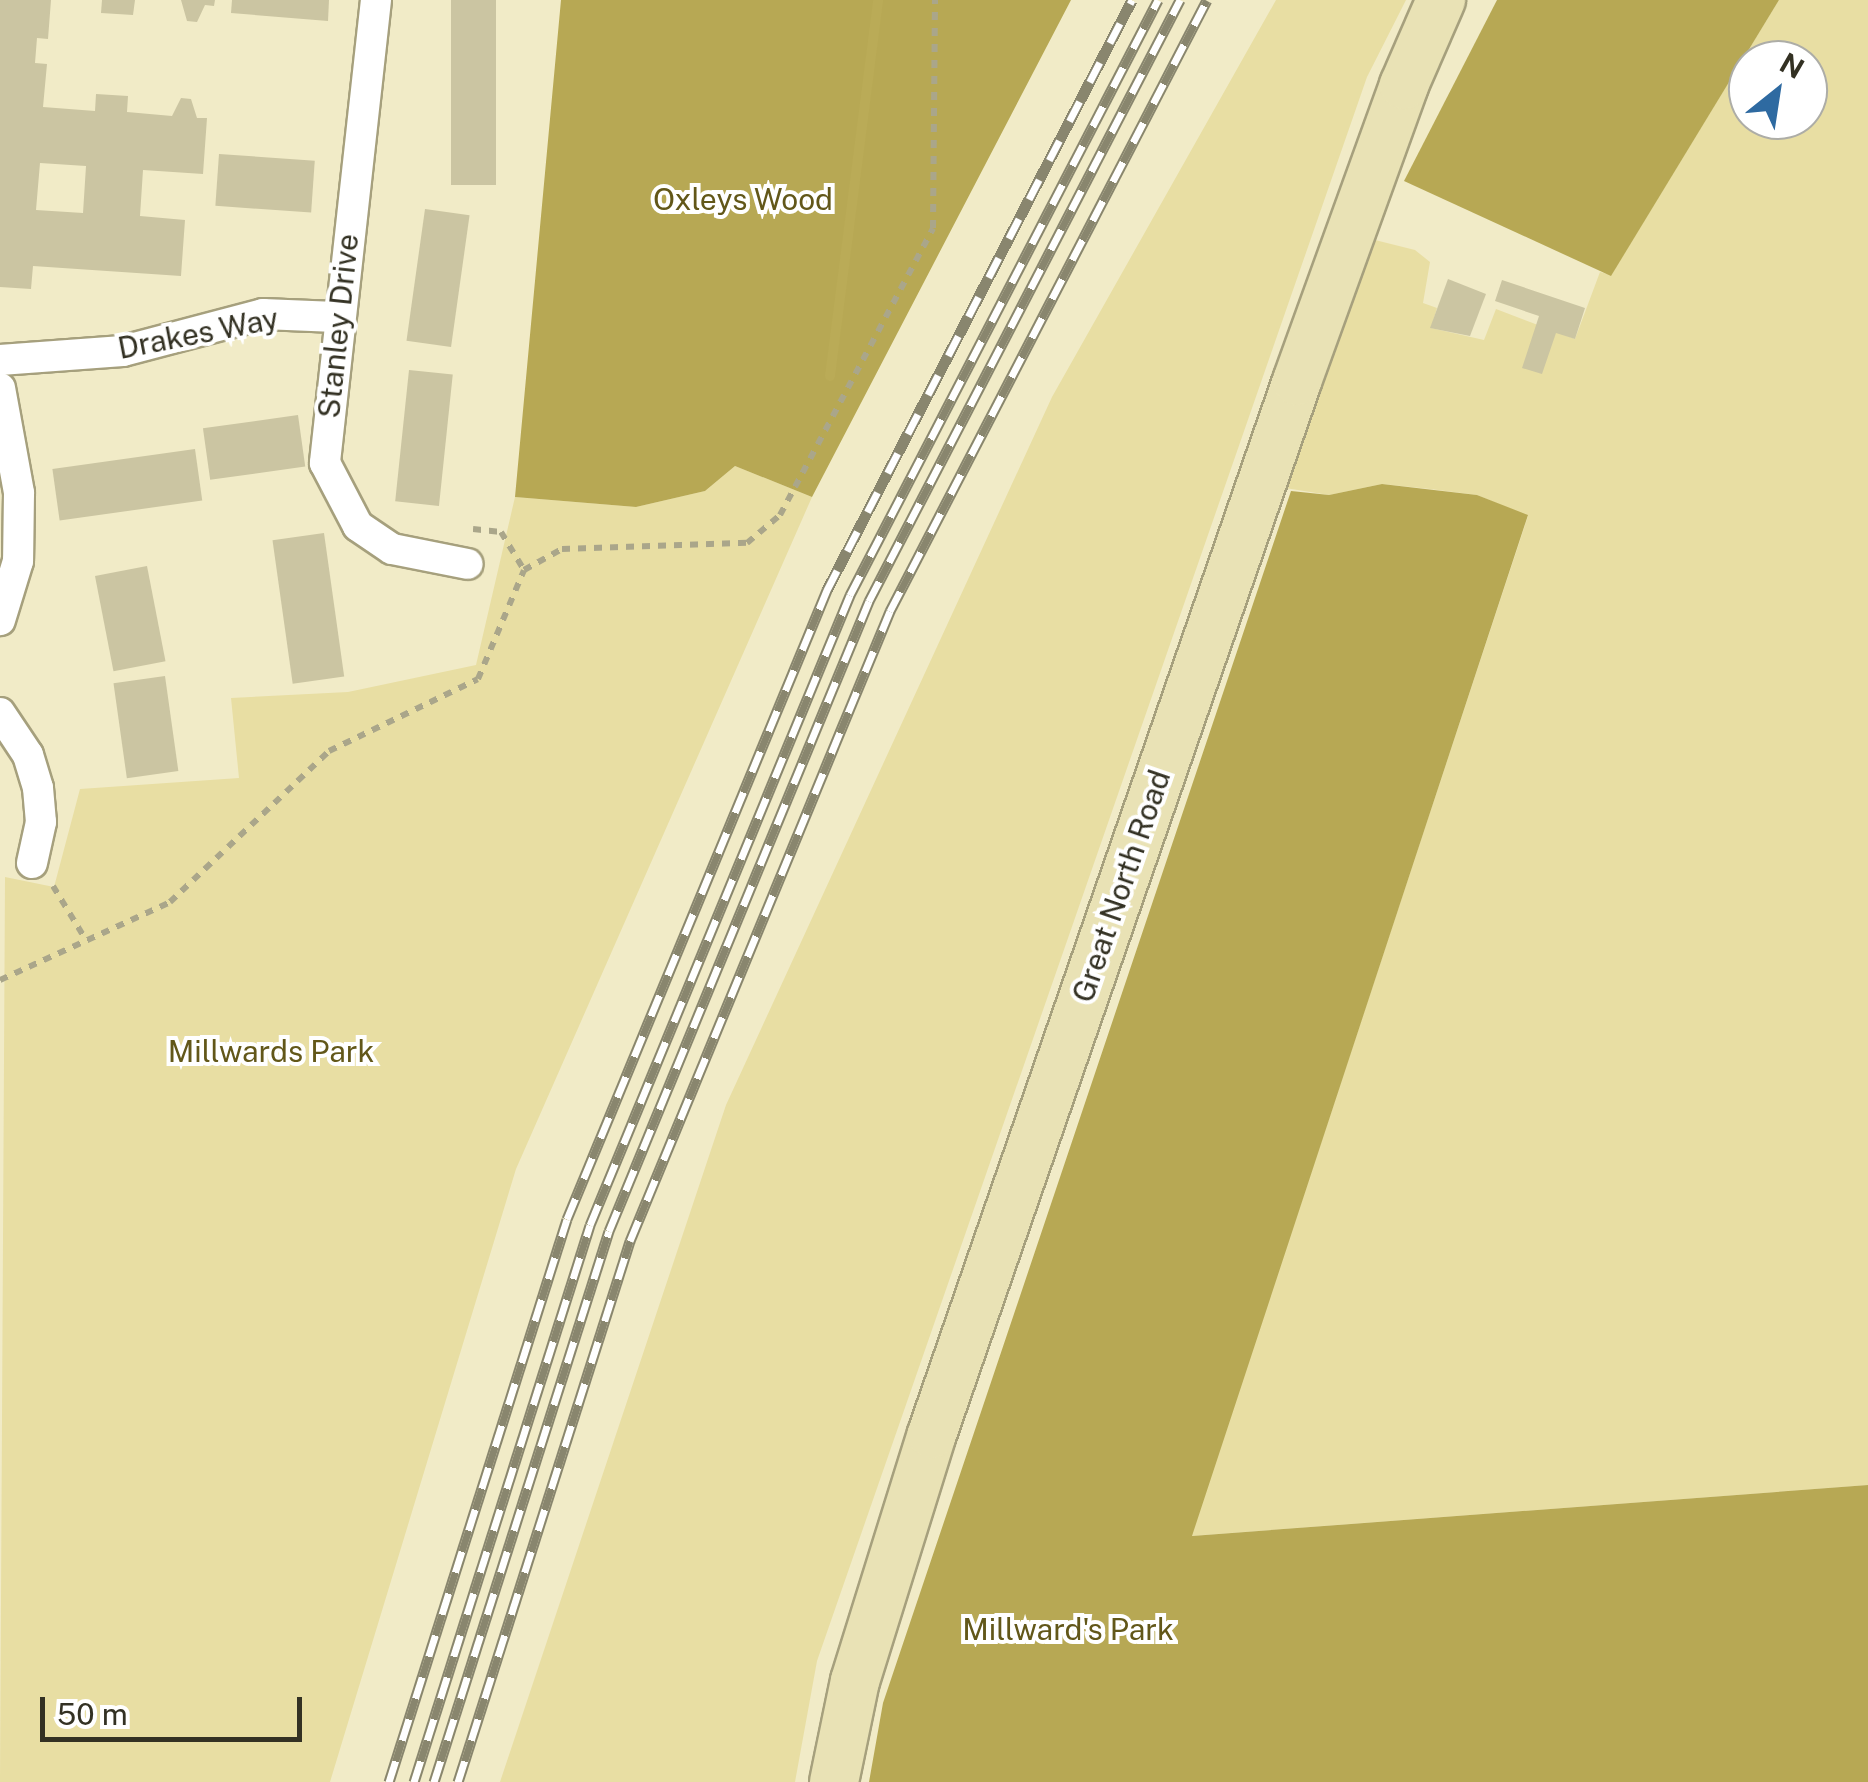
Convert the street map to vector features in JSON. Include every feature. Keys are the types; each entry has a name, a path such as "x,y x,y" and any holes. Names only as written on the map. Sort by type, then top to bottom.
{"main road":[{"name":"Great North Road","path":"834,1782 855,1681 932,1434 1297,380 1404,84 1441,0"}],"street":[{"name":"Stanley Drive","path":"376,0 336,317 325,464 338,498 358,526 392,549 468,564"},
{"name":"Drakes Way","path":"0,360 122,351 263,314 336,317"},
{"path":"0,388 20,493 18,561 0,620"},
{"path":"0,713 28,755 38,788 40,822 32,863"}],"path":[{"path":"0,980 170,902 329,751 478,679 524,570 562,549 747,543 780,515 933,228 935,0"},
{"path":"54,887 86,940"}],"green space":[{"name":"Oxleys Wood","path":"561,0 1071,0 812,497 735,466 705,491 636,507 515,497"},
{"path":"1276,0 1406,0 1367,77 817,1661 795,1782 500,1782 726,1105 1052,397"},
{"path":"1497,0 1779,0 1755,40 1728,40 1728,84 1611,276 1404,181"},
{"path":"1779,0 1868,0 1868,1485 1191,1536 1528,516 1477,495 1430,489 1382,484 1329,495 1279,487 1371,239 1415,250 1430,262 1423,303 1437,308 1431,328 1484,340 1496,309 1575,339 1600,272 1611,275 1728,83 1728,140 1828,140 1828,40 1755,40"},
{"name":"Millwards Park","path":"735,466 812,497 516,1169 330,1782 0,1782 5,877 54,887 80,789 239,778 231,698 348,692 476,665 515,497 636,507 705,491"},
{"name":"Millward's Park","path":"1382,484 1477,495 1528,515 1192,1536 1868,1485 1868,1782 869,1782 883,1703 1291,491 1329,495"}],"building":[{"path":"0,0 51,0 48,39 37,38 35,63 47,64 43,107 95,111 96,94 128,96 127,112 172,116 181,98 191,99 197,118 207,118 203,174 143,170 140,216 185,220 181,276 33,266 31,289 0,287","holes":["40,163 86,166 83,213 36,210"]},
{"path":"102,0 135,0 133,15 101,13"},
{"path":"181,0 215,0 214,6 205,5 197,22 187,21"},
{"path":"232,0 329,0 328,21 231,13"},
{"path":"451,0 496,0 496,185 451,185"},
{"path":"219,154 315,161 311,213 215,206"},
{"path":"425,209 470,215 451,347 406,341"},
{"path":"1448,279 1486,294 1470,336 1430,328"},
{"path":"1502,280 1585,308 1575,339 1556,333 1542,374 1522,368 1539,316 1495,301"},
{"path":"409,370 453,375 439,506 395,501"},
{"path":"298,415 305,466 210,480 203,428"},
{"path":"195,449 202,500 60,521 52,469"},
{"path":"324,533 344,677 293,684 273,540"},
{"path":"147,566 166,661 113,671 95,576"},
{"path":"165,676 178,771 127,778 114,683"}],"waterway":[{"path":"830,376 878,0"}],"railway":[{"path":"389,1782 567,1219 827,590 1132,0"},
{"path":"414,1782 590,1225 850,595 1158,0"},
{"path":"434,1782 609,1231 869,601 1180,0"},
{"path":"458,1782 630,1241 890,611 1207,0"}]}
